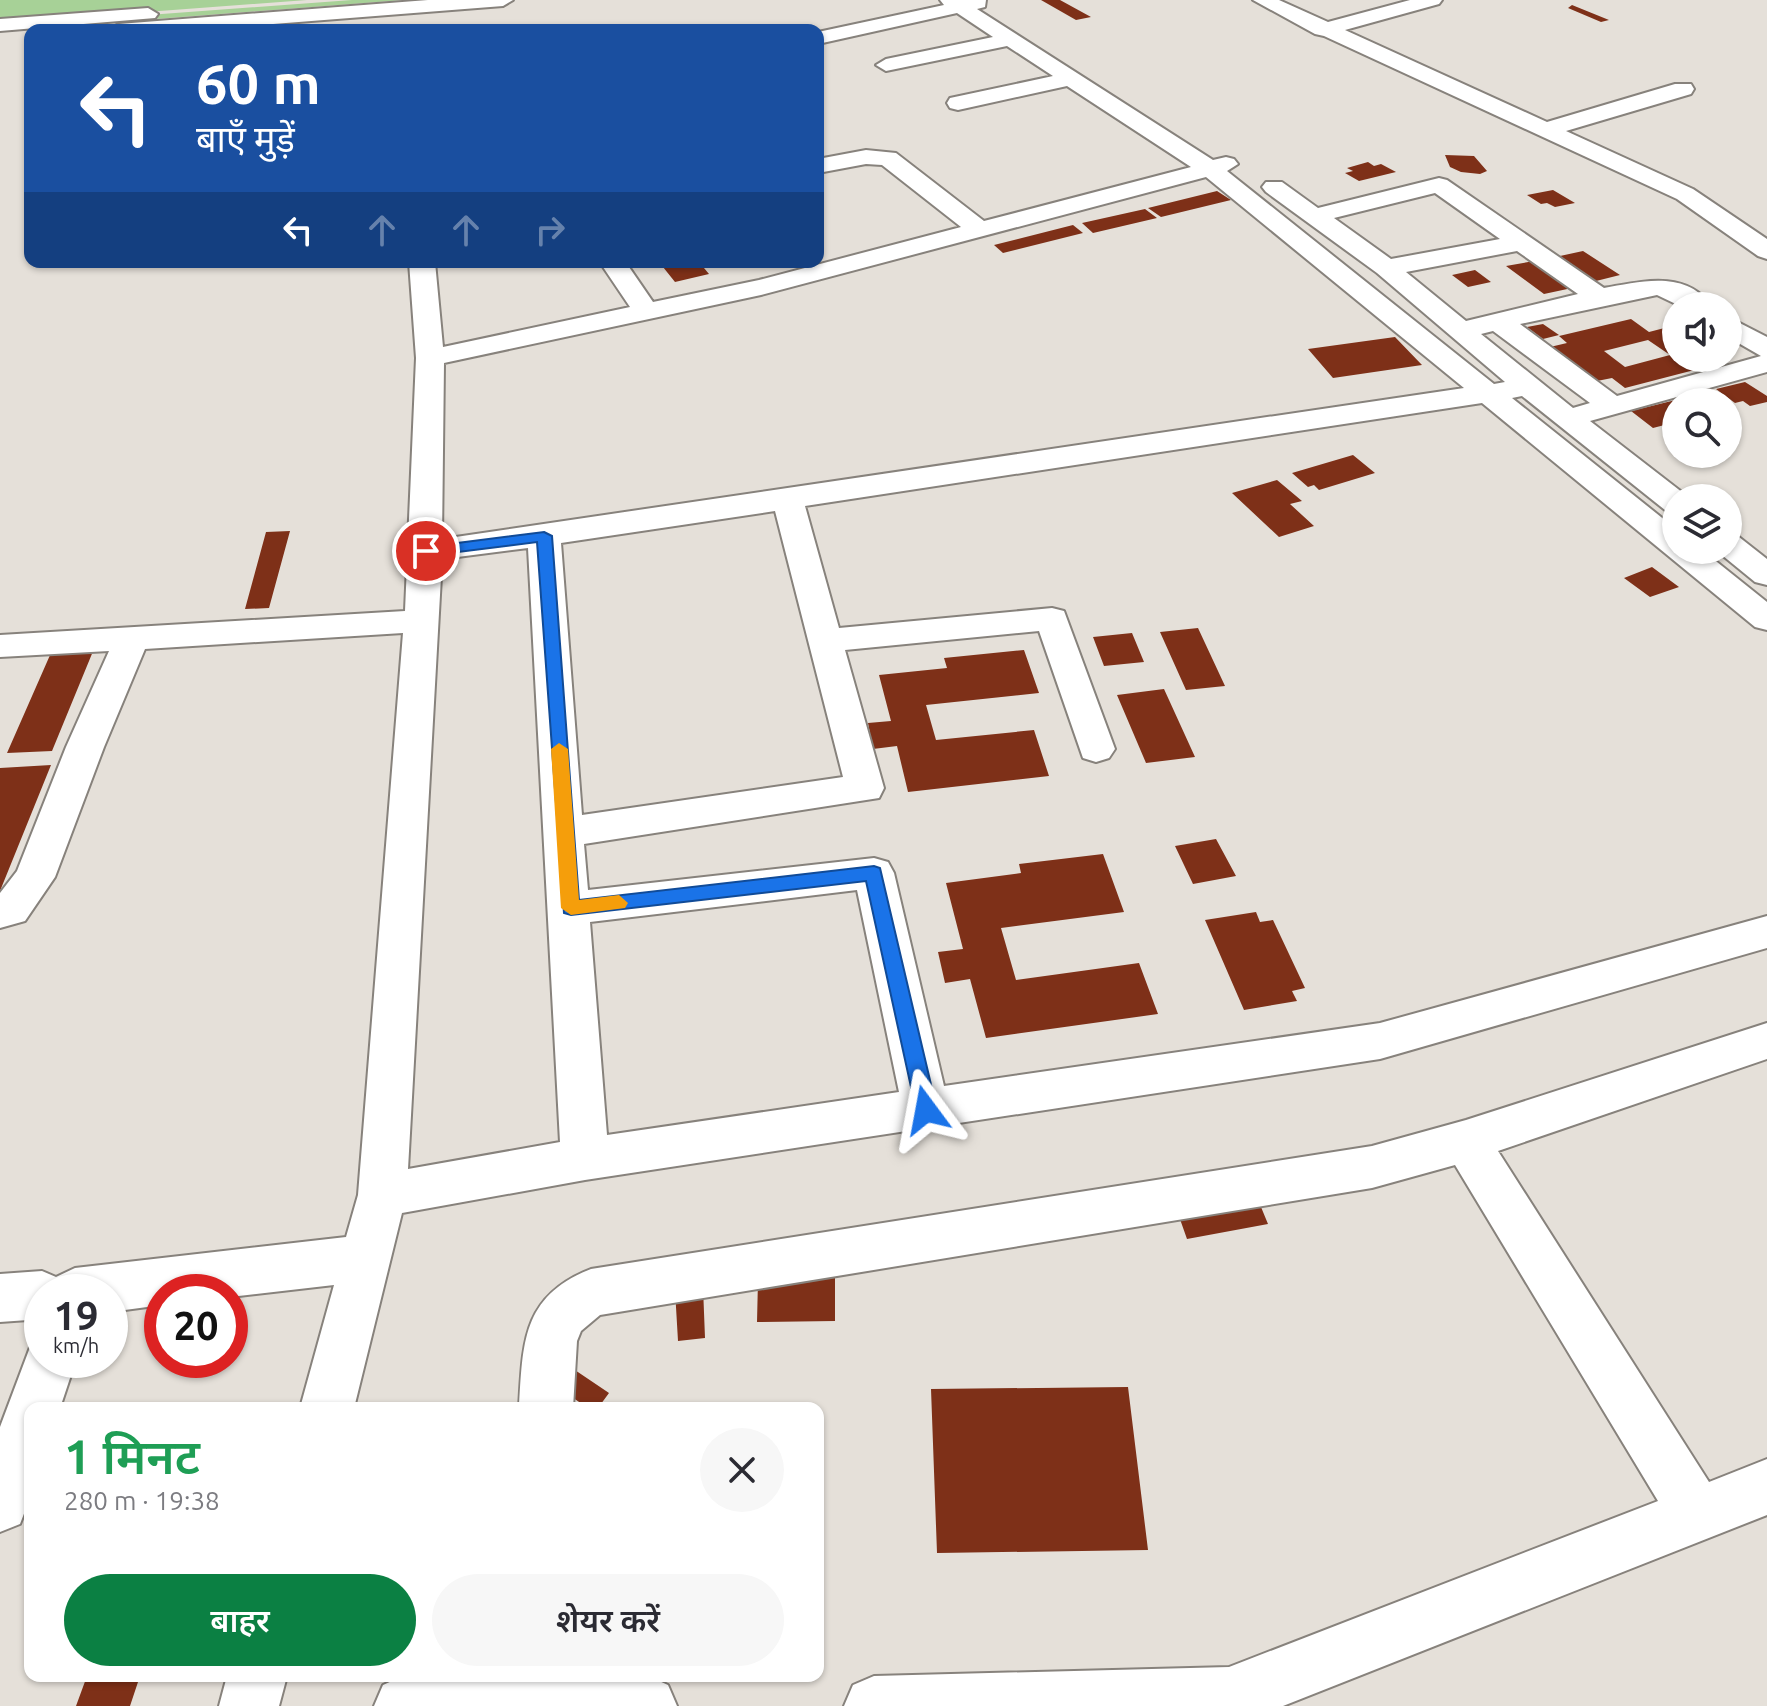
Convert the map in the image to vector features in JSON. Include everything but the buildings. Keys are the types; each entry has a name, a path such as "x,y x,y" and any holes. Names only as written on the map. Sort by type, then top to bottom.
{"street":[{"path":"0,25 330,0"},
{"path":"196,24 503,0"},
{"path":"824,29 953,2 990,0 1153,110 1237,161 1386,268 1528,387 1662,492"},
{"path":"1263,0 1322,30 1685,194 1767,251"},
{"path":"1322,30 1432,0"},
{"path":"953,2 1209,168 1662,534"},
{"path":"400,8 401,24"},
{"path":"0,39 24,37"},
{"path":"886,65 1011,39"},
{"path":"1416,52 1570,123"},
{"path":"958,103 1073,78"},
{"path":"1545,130 1683,89"},
{"path":"824,165 866,157 888,158 980,230"},
{"path":"430,358 761,287 1237,161"},
{"path":"1314,216 1439,185 1599,297"},
{"path":"1386,268 1524,242"},
{"path":"329,1402 382,1195 426,551 430,358 422,268"},
{"path":"617,268 647,312"},
{"path":"743,268 761,287"},
{"path":"1462,330 1599,297 1657,287 1676,292"},
{"path":"1498,321 1613,407"},
{"path":"1742,334 1767,349"},
{"path":"1569,418 1767,363"},
{"path":"426,551 544,536 1528,387"},
{"path":"565,832 865,788 787,498"},
{"path":"544,536 571,908 585,1159"},
{"path":"1742,555 1767,575"},
{"path":"1699,564 1767,619"},
{"path":"827,640 1052,619 1096,749"},
{"path":"0,646 421,621"},
{"path":"0,912 10,910 35,877 85,747 132,639"},
{"path":"571,908 874,873 926,1110"},
{"path":"382,1195 585,1159 1380,1041 1767,932"},
{"path":"546,1402 551,1333 574,1301 591,1293 1372,1167 1466,1141 1767,1041"},
{"path":"1466,1141 1697,1514"},
{"path":"128,1286 367,1258"},
{"path":"0,1298 24,1296"},
{"path":"35,1402 44,1378"},
{"path":"0,1504 24,1435"},
{"path":"874,1706 1229,1702 1767,1487"},
{"path":"249,1706 255,1682"},
{"path":"404,1706 529,1683 647,1706"}],"green space":[{"path":"0,0 307,0 0,23"},
{"path":"352,0 404,0 91,24 27,24"},
{"path":"24,24 24,29 0,31 0,26"}],"slow traffic":[{"path":"559,749 571,908 619,903"}],"route":[{"path":"426,551 544,536 571,908 874,873 926,1110"}]}
